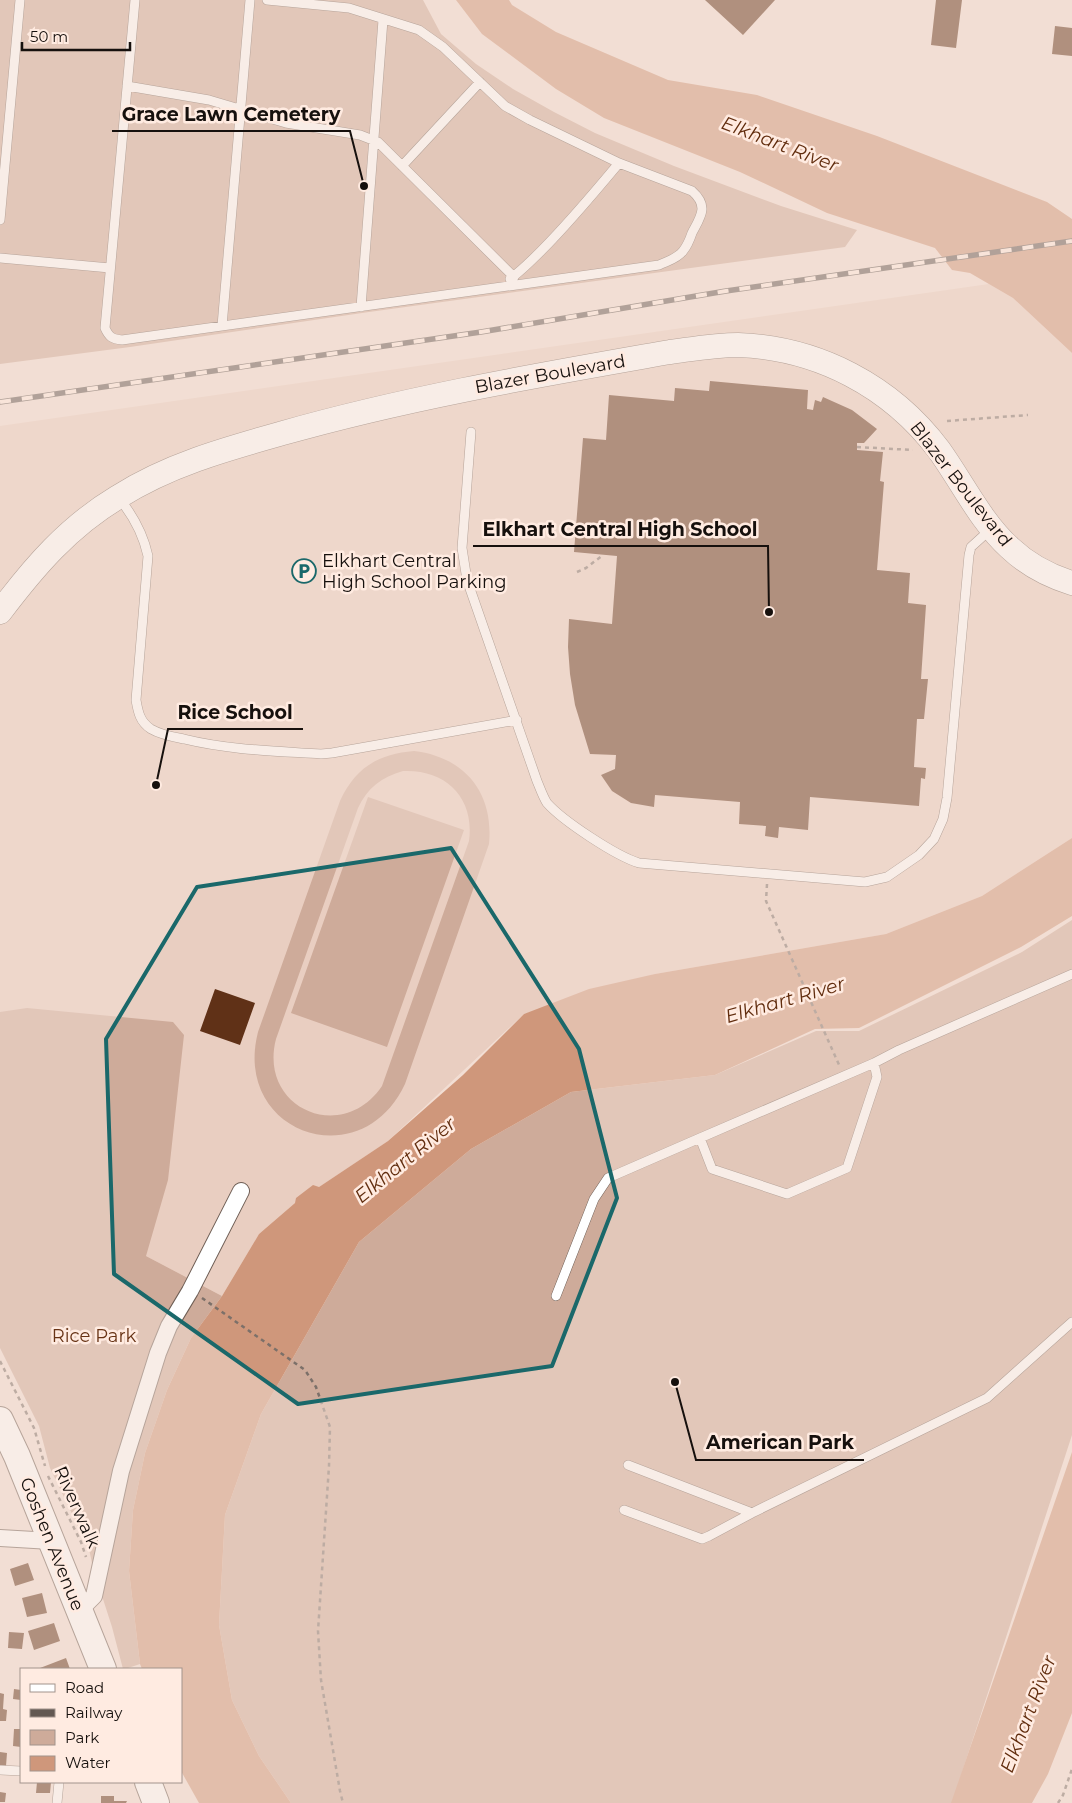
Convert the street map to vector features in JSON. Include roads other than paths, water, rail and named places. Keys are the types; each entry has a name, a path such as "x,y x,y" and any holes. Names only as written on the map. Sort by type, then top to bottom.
{"main road":[{"name":"Blazer Boulevard","path":"0,612 52,548 92,515 118,496 157,475 216,452 348,415 426,396 698,348 738,346 801,355 857,377 885,395 911,417 938,449 992,528 1010,548 1033,566 1054,577 1072,583"},
{"name":"Goshen Avenue","path":"2,1428 51,1541 103,1668"},
{"path":"148,1783 156,1803"}],"street":[{"path":"79,1611 94,1596 121,1471 158,1353 170,1326 241,1191"},
{"path":"0,1538 51,1541"}],"lane":[{"path":"0,220 20,0"},
{"path":"135,0 105,328 108,336 113,339 122,340 659,265 674,259 683,252 702,214 702,204 699,196 692,190 618,163 505,106 443,47 419,30 383,20 351,4 268,0"},
{"path":"222,326 250,0"},
{"path":"361,307 383,20"},
{"path":"402,166 480,82"},
{"path":"127,86 210,100 286,123 360,134 374,140 514,277"},
{"path":"498,287 514,277 554,238 618,163"},
{"path":"0,258 110,268"},
{"path":"471,432 462,548 464,565 476,608 537,781 546,801 559,814 615,853 639,863 865,882 886,877 919,855 934,839 943,819 969,555 971,547 992,528"},
{"path":"118,496 139,527 145,540 148,556 136,700 138,714 151,729 166,735 215,746 321,754 517,720"},
{"path":"556,1296 594,1199 608,1178 874,1063 899,1050 1072,974"},
{"path":"700,1138 712,1169 786,1194 847,1168 878,1077 874,1063"},
{"path":"624,1510 702,1539 710,1536 752,1513 987,1398 1072,1322"},
{"path":"628,1464 752,1513"},
{"path":"0,1770 20,1771"},
{"path":"57,1803 59,1783"}],"water":[{"name":"Elkhart River","path":"456,0 509,0 512,5 556,32 668,80 757,95 877,136 1047,202 1072,219 1072,353 1013,298 970,273 952,270 935,248 827,213 740,172 604,118 556,89 482,34"},
{"name":"Elkhart River","path":"1072,838 1072,916 1021,947 859,1028 815,1029 715,1075 571,1092 471,1149 359,1242 261,1414 225,1515 219,1625 232,1700 259,1756 291,1803 199,1803 182,1773 182,1668 142,1668 140,1664 129,1571 133,1510 145,1453 167,1390 191,1338 222,1296 259,1234 295,1203 296,1198 313,1185 319,1187 388,1141 463,1075 524,1014 589,989 655,974 886,934 982,896"},
{"name":"Elkhart River","path":"1072,1452 1072,1713 1048,1774 1032,1803 951,1803"}],"railway":[{"path":"0,402 481,332 726,291 1072,241"}],"place":[{"name":"Grace Lawn Cemetery","path":"364,186"},
{"name":"Elkhart Central High School Parking","path":"304,571"},
{"name":"Elkhart Central High School","path":"769,612"},
{"name":"Rice School","path":"156,785"},
{"name":"American Park","path":"675,1382"}],"park label":[{"name":"Rice Park","path":"94,1336"}]}
